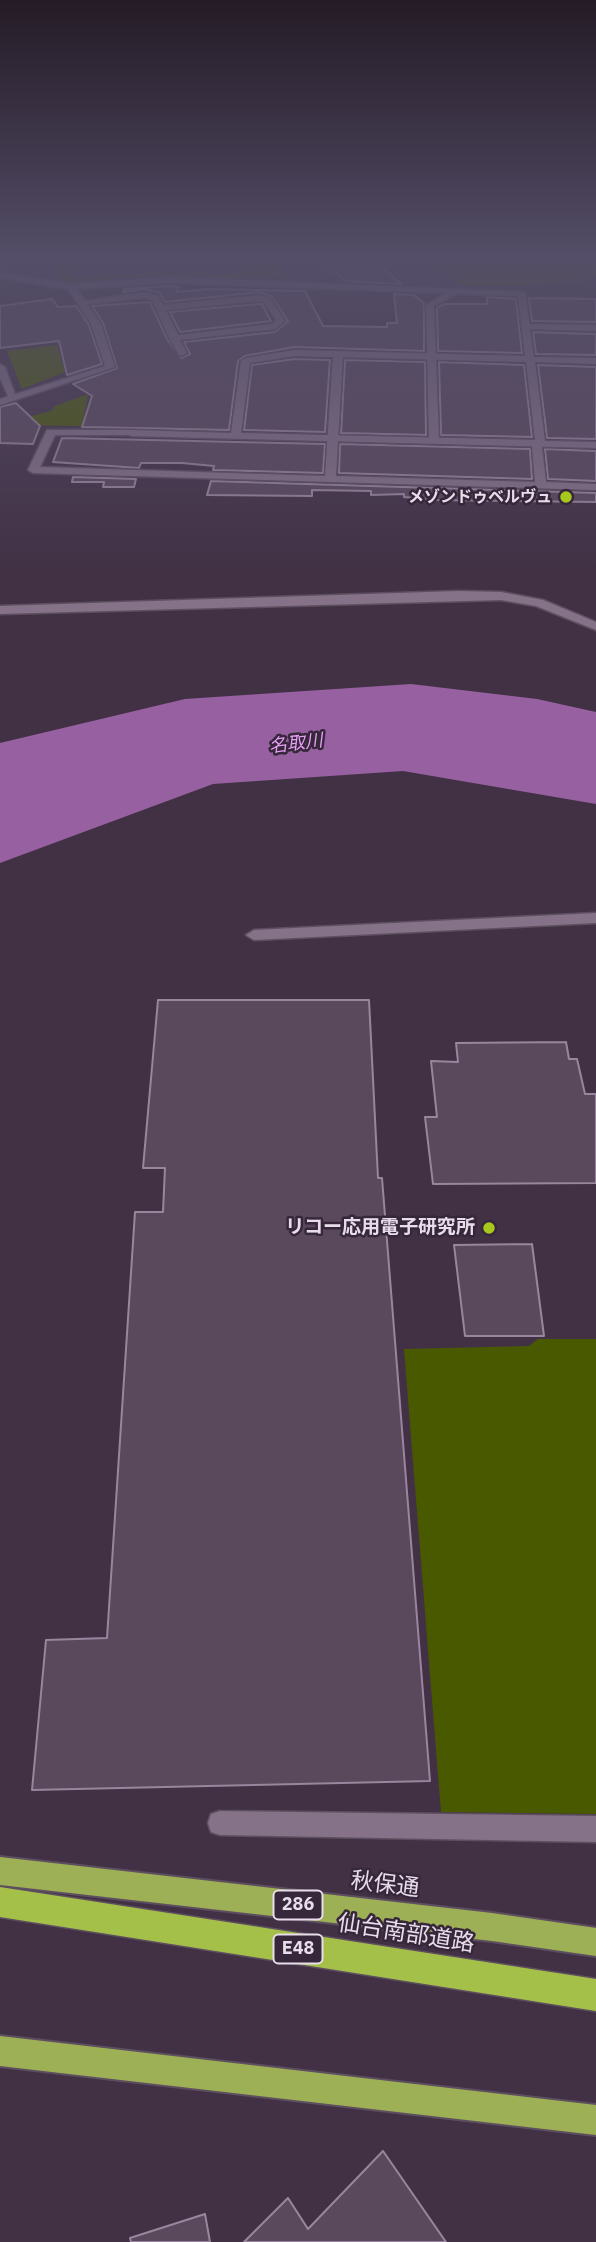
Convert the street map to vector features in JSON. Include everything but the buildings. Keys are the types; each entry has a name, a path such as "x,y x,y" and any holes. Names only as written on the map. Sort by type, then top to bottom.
{"highway":[{"name":"秋保通","path":"0,1871 492,1927 596,1942"},
{"name":"仙台南部道路","path":"0,1902 596,1995"},
{"path":"0,2051 596,2120"}],"street":[{"path":"0,367 14,398"},
{"path":"0,402 110,367"},
{"path":"236,435 245,367"},
{"path":"330,479 337,367"},
{"path":"433,367 434,440"},
{"path":"531,367 540,443 537,447 541,486"},
{"path":"596,445 51,432 33,470 596,487"},
{"path":"0,610 501,596 538,603 596,626"},
{"path":"254,935 596,918"},
{"path":"220,1823 596,1829"}],"green space":[{"path":"13,367 63,367 65,372 22,389"},
{"path":"88,394 82,426 21,425 20,419 51,411 55,406"},
{"path":"538,1339 596,1339 596,1814 441,1812 404,1349 529,1346"}],"water":[{"name":"名取川","path":"411,684 537,699 596,712 596,804 403,771 213,784 0,863 0,743 185,699"}],"place":[{"name":"メゾンドゥベルヴュ","path":"566,497"},
{"name":"リコー応用電子研究所","path":"489,1228"}]}
